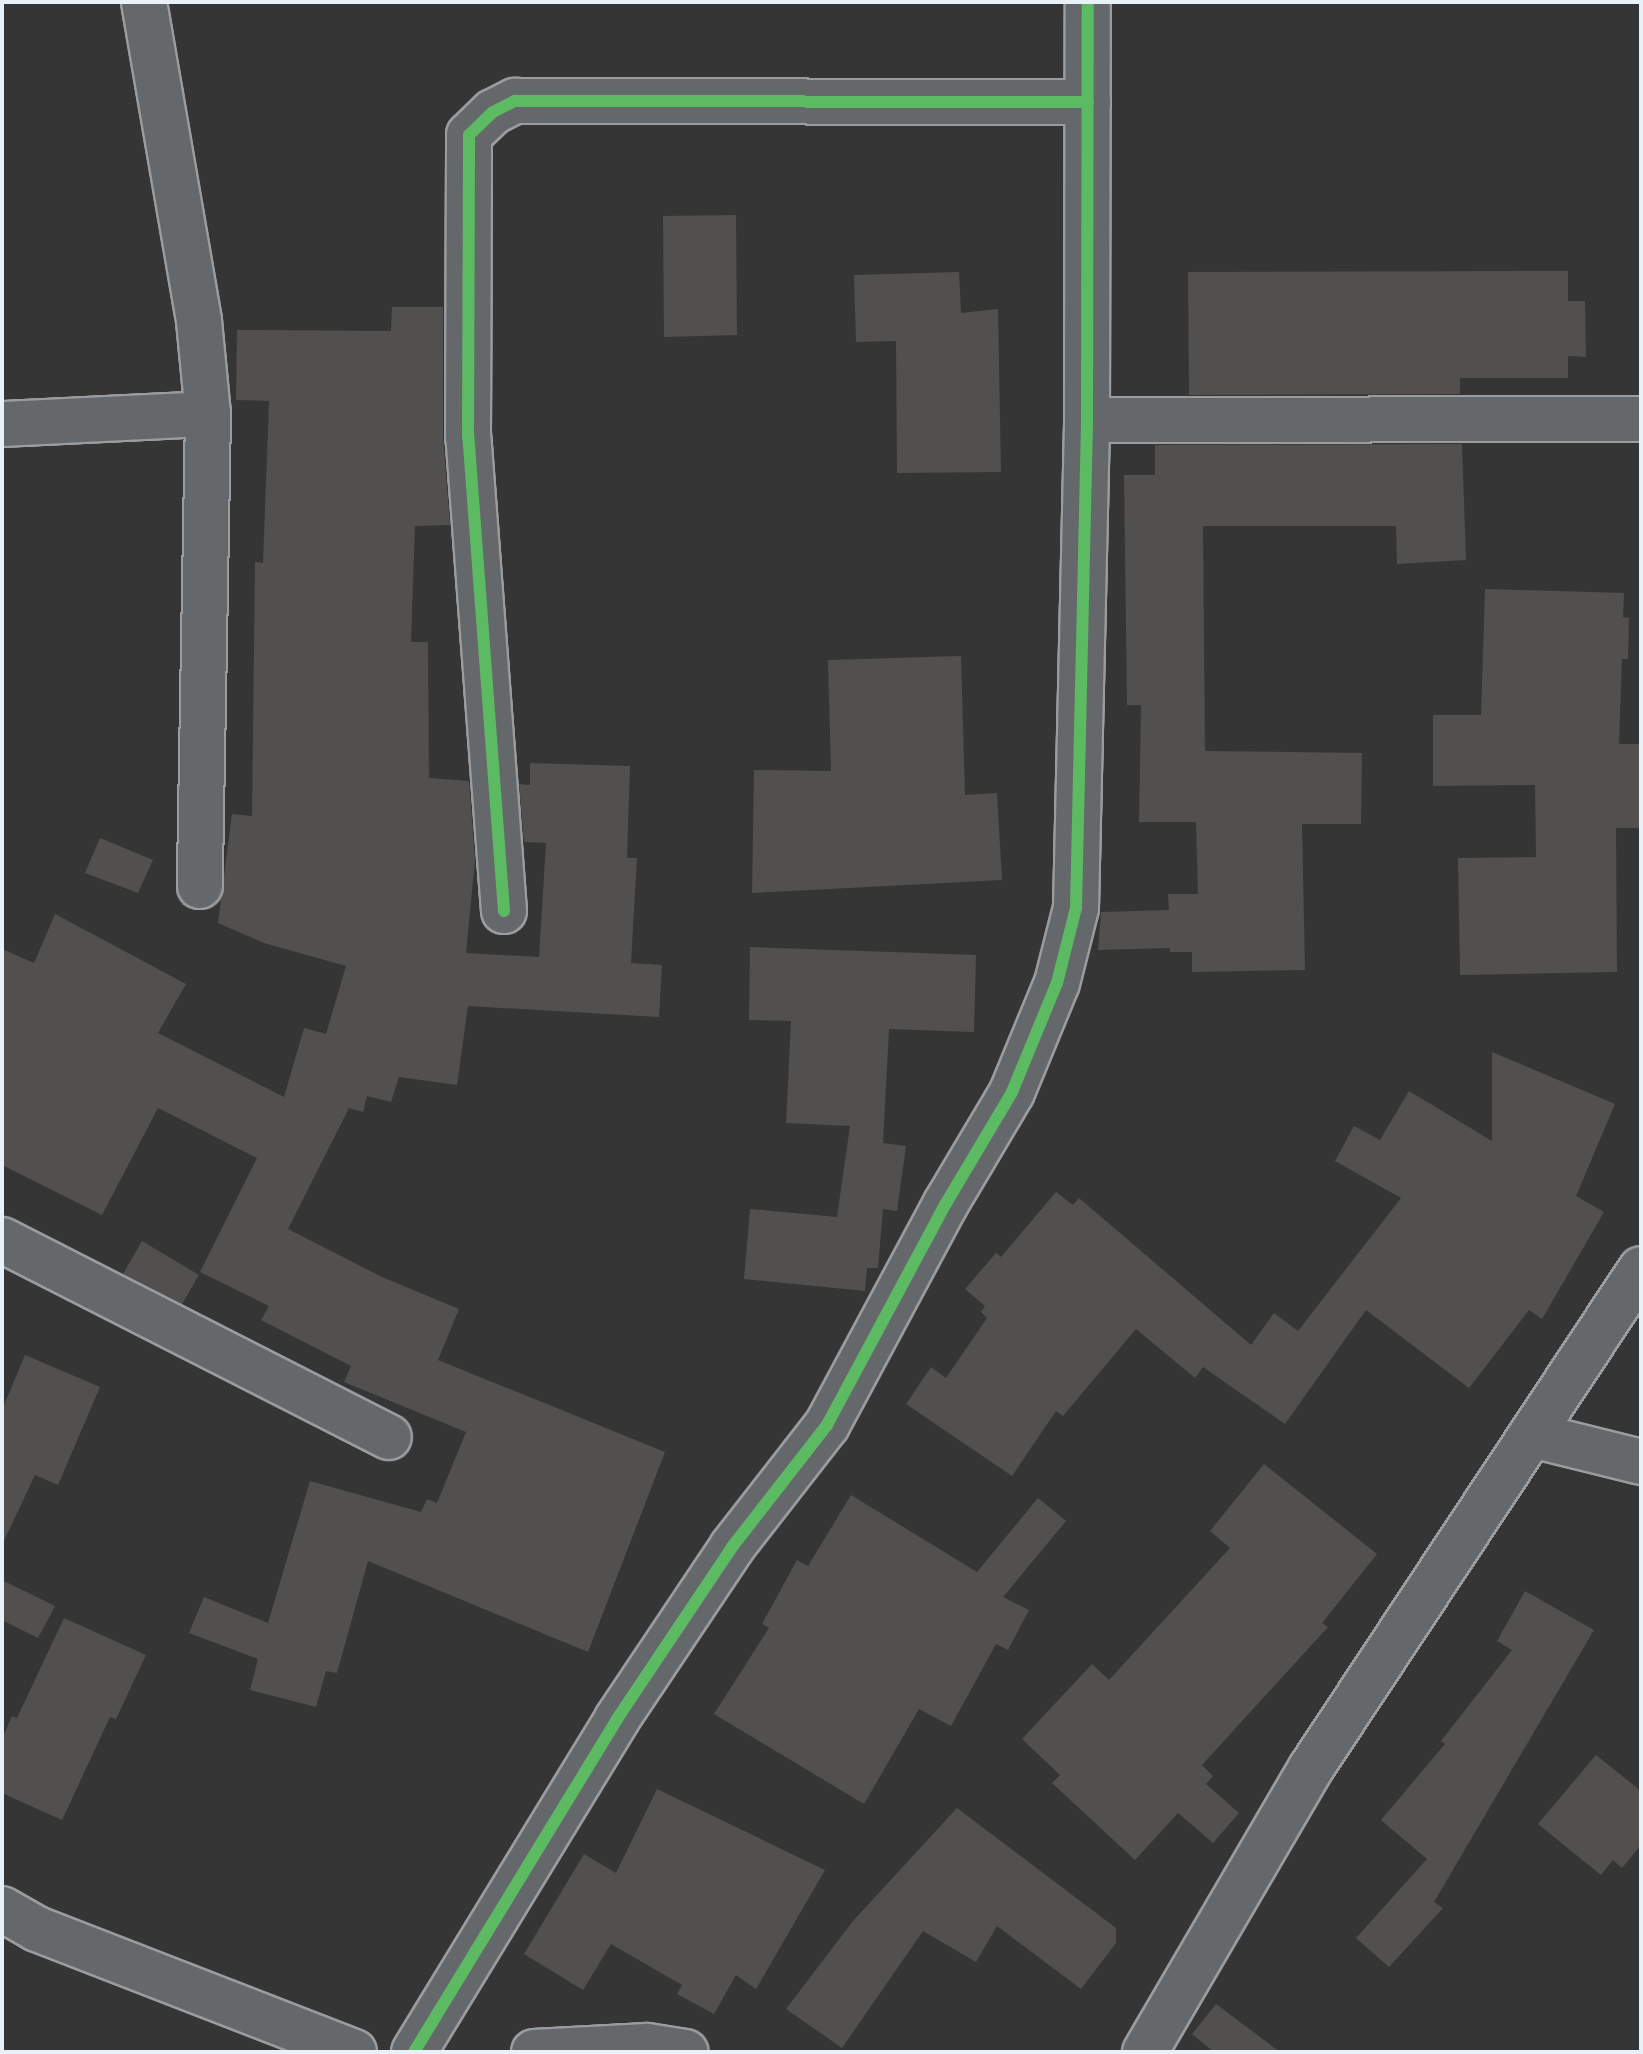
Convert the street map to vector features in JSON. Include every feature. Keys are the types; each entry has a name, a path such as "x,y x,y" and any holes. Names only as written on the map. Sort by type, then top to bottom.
{"street":[{"path":"144,2 199,321 208,414 200,886"},
{"path":"414,2052 626,1706 732,1547 827,1425 945,1205 1012,1092 1057,983 1076,908 1087,420 1088,2"},
{"path":"504,911 468,437 469,135 493,112 515,101 1088,102"},
{"path":"2,424 208,414"},
{"path":"1087,420 1641,419"},
{"path":"2,1240 389,1437"},
{"path":"1145,2052 1311,1768 1641,1269"},
{"path":"1532,1435 1641,1462"},
{"path":"2,1909 37,1929 354,2052"},
{"path":"534,2052 647,2046 686,2052"}],"building":[{"path":"736,215 737,335 664,337 663,216"},
{"path":"1568,271 1568,301 1585,301 1586,357 1568,356 1568,378 1460,378 1460,394 1189,395 1188,272"},
{"path":"959,272 961,313 998,309 1001,472 897,473 896,341 856,342 854,275"},
{"path":"392,307 443,307 443,437 450,525 415,526 411,642 428,642 429,778 469,781 475,860 466,953 539,957 546,843 524,842 519,784 530,785 530,763 630,766 627,858 637,858 631,963 662,965 659,1017 468,1006 457,1085 399,1077 391,1102 367,1096 363,1112 349,1108 288,1229 382,1277 459,1309 438,1360 665,1452 588,1652 368,1561 337,1673 326,1671 316,1707 250,1690 258,1659 189,1633 204,1597 268,1623 310,1481 421,1512 427,1499 437,1503 466,1432 344,1382 351,1366 261,1320 269,1306 200,1272 257,1158 158,1108 102,1215 2,1165 2,949 34,963 55,914 186,984 158,1033 284,1097 304,1028 326,1034 346,966 264,943 218,923 232,814 252,816 255,562 263,563 269,401 236,400 237,330 391,331"},
{"path":"1462,444 1466,560 1397,564 1396,526 1203,526 1205,751 1362,753 1361,824 1302,824 1305,970 1192,972 1192,952 1170,952 1170,948 1098,950 1101,912 1169,910 1168,894 1198,894 1196,822 1139,822 1141,705 1127,705 1124,475 1155,475 1155,445"},
{"path":"1485,589 1624,593 1623,617 1629,618 1628,659 1622,659 1619,744 1641,744 1641,828 1616,828 1617,972 1460,975 1458,858 1536,857 1535,785 1433,786 1433,715 1481,715"},
{"path":"961,656 965,795 997,793 1002,880 752,893 754,770 831,771 828,660"},
{"path":"100,838 153,860 138,893 85,873"},
{"path":"750,947 976,955 974,1032 889,1029 883,1143 906,1146 897,1211 883,1209 878,1268 867,1268 865,1291 744,1279 750,1209 837,1217 850,1126 786,1123 791,1021 749,1020"},
{"path":"1492,1052 1615,1104 1576,1196 1604,1212 1542,1319 1529,1310 1469,1388 1366,1310 1285,1424 1203,1367 1195,1378 1136,1329 1063,1416 1056,1411 1012,1476 906,1404 931,1367 946,1378 987,1318 981,1312 985,1306 965,1289 996,1253 1001,1257 1056,1192 1073,1205 1079,1198 1251,1345 1274,1313 1298,1331 1401,1198 1335,1161 1354,1126 1380,1140 1409,1091 1492,1141"},
{"path":"142,1241 199,1275 182,1304 123,1274"},
{"path":"25,1355 100,1387 58,1485 35,1475 2,1545 2,1410"},
{"path":"1264,1464 1377,1554 1322,1623 1328,1627 1202,1765 1213,1776 1206,1784 1239,1813 1213,1843 1178,1813 1135,1860 1052,1783 1060,1775 1022,1739 1092,1664 1109,1680 1230,1548 1210,1531"},
{"path":"851,1495 977,1572 1038,1498 1066,1521 1003,1597 1029,1610 1008,1650 996,1644 951,1726 919,1709 864,1804 714,1714 769,1628 762,1624 797,1560 808,1566"},
{"path":"2,1580 55,1606 38,1638 2,1620"},
{"path":"1525,1591 1594,1630 1434,1902 1443,1908 1389,1967 1356,1938 1427,1859 1381,1820 1445,1744 1441,1741 1512,1650 1497,1641"},
{"path":"64,1618 146,1655 116,1719 110,1717 62,1820 2,1793 2,1739 12,1716 17,1718"},
{"path":"1596,1755 1641,1791 1641,1845 1622,1868 1613,1860 1601,1875 1538,1824"},
{"path":"657,1789 825,1870 756,1989 736,1975 714,2014 677,1994 682,1985 611,1944 583,1990 524,1954 584,1854 616,1873"},
{"path":"957,1808 1116,1928 1116,1943 1081,1989 997,1926 976,1962 923,1931 842,2048 786,2009 853,1921"},
{"path":"1216,2004 1280,2052 1214,2052 1192,2034"}],"cycle path":[{"path":"414,2052 617,1719 732,1547 827,1425 945,1205 1012,1092 1057,983 1076,908 1087,420 1088,2"},
{"path":"504,911 468,437 469,135 493,112 515,101 1088,102"}]}
